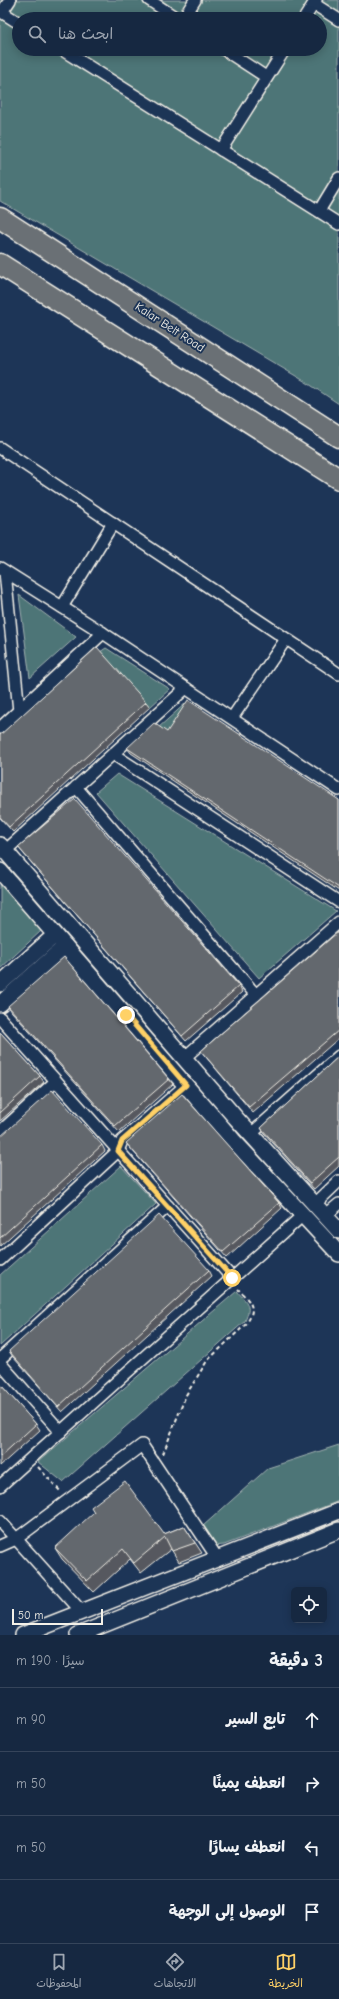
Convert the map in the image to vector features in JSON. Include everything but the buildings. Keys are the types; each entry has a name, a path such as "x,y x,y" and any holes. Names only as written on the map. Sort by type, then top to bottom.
{"highway":[{"name":"Kalar Belt Road","path":"0,218 339,437"},
{"path":"0,264 339,479"}],"street":[{"path":"10,0 1,11 12,18"},
{"path":"149,0 167,12"},
{"path":"187,12 195,0"},
{"path":"309,12 315,2 339,20"},
{"path":"72,56 339,224"},
{"path":"233,56 266,78"},
{"path":"221,150 280,56"},
{"path":"319,211 339,178"},
{"path":"0,448 339,674"},
{"path":"62,607 113,523"},
{"path":"3,570 103,633 339,790"},
{"path":"3,570 19,710"},
{"path":"0,728 103,633"},
{"path":"232,718 286,639"},
{"path":"186,688 76,787 2,848 251,1134 339,1230"},
{"path":"113,754 339,902"},
{"path":"76,787 256,995"},
{"path":"0,871 233,1140 339,1254"},
{"path":"184,1058 339,922"},
{"path":"0,984 60,940"},
{"path":"0,1004 60,940"},
{"path":"0,1018 168,1206 231,1280"},
{"path":"251,1134 339,1056"},
{"path":"0,1132 56,1081"},
{"path":"0,1260 118,1151 122,1141 186,1085"},
{"path":"315,1204 339,1182"},
{"path":"326,1216 339,1204"},
{"path":"0,1359 168,1206"},
{"path":"0,1486 303,1215"},
{"path":"0,1363 61,1432"},
{"path":"0,1546 16,1540 142,1445 218,1559"},
{"path":"23,1635 339,1511"},
{"path":"0,1521 82,1612"},
{"path":"78,1635 339,1530"},
{"path":"198,1566 206,1583"}],"path":[{"path":"158,1469 186,1395 207,1361 246,1324 253,1312 251,1304 231,1280"},
{"path":"30,1459 69,1500"}],"green space":[{"path":"0,0 339,0 339,404 306,382 0,201"},
{"path":"19,595 76,637 30,678"},
{"path":"106,648 170,689 150,707 100,652"},
{"path":"187,702 171,738 158,728"},
{"path":"117,774 336,911 259,978 96,792"},
{"path":"0,884 41,931 0,969"},
{"path":"121,1166 156,1204 0,1346 0,1275"},
{"path":"237,1291 247,1304 248,1311 245,1321 63,1482 38,1462"},
{"path":"339,1445 339,1501 224,1545 213,1546 203,1526 268,1468"}],"route":[{"path":"126,1015 186,1085 122,1141 118,1151 232,1278"}]}
